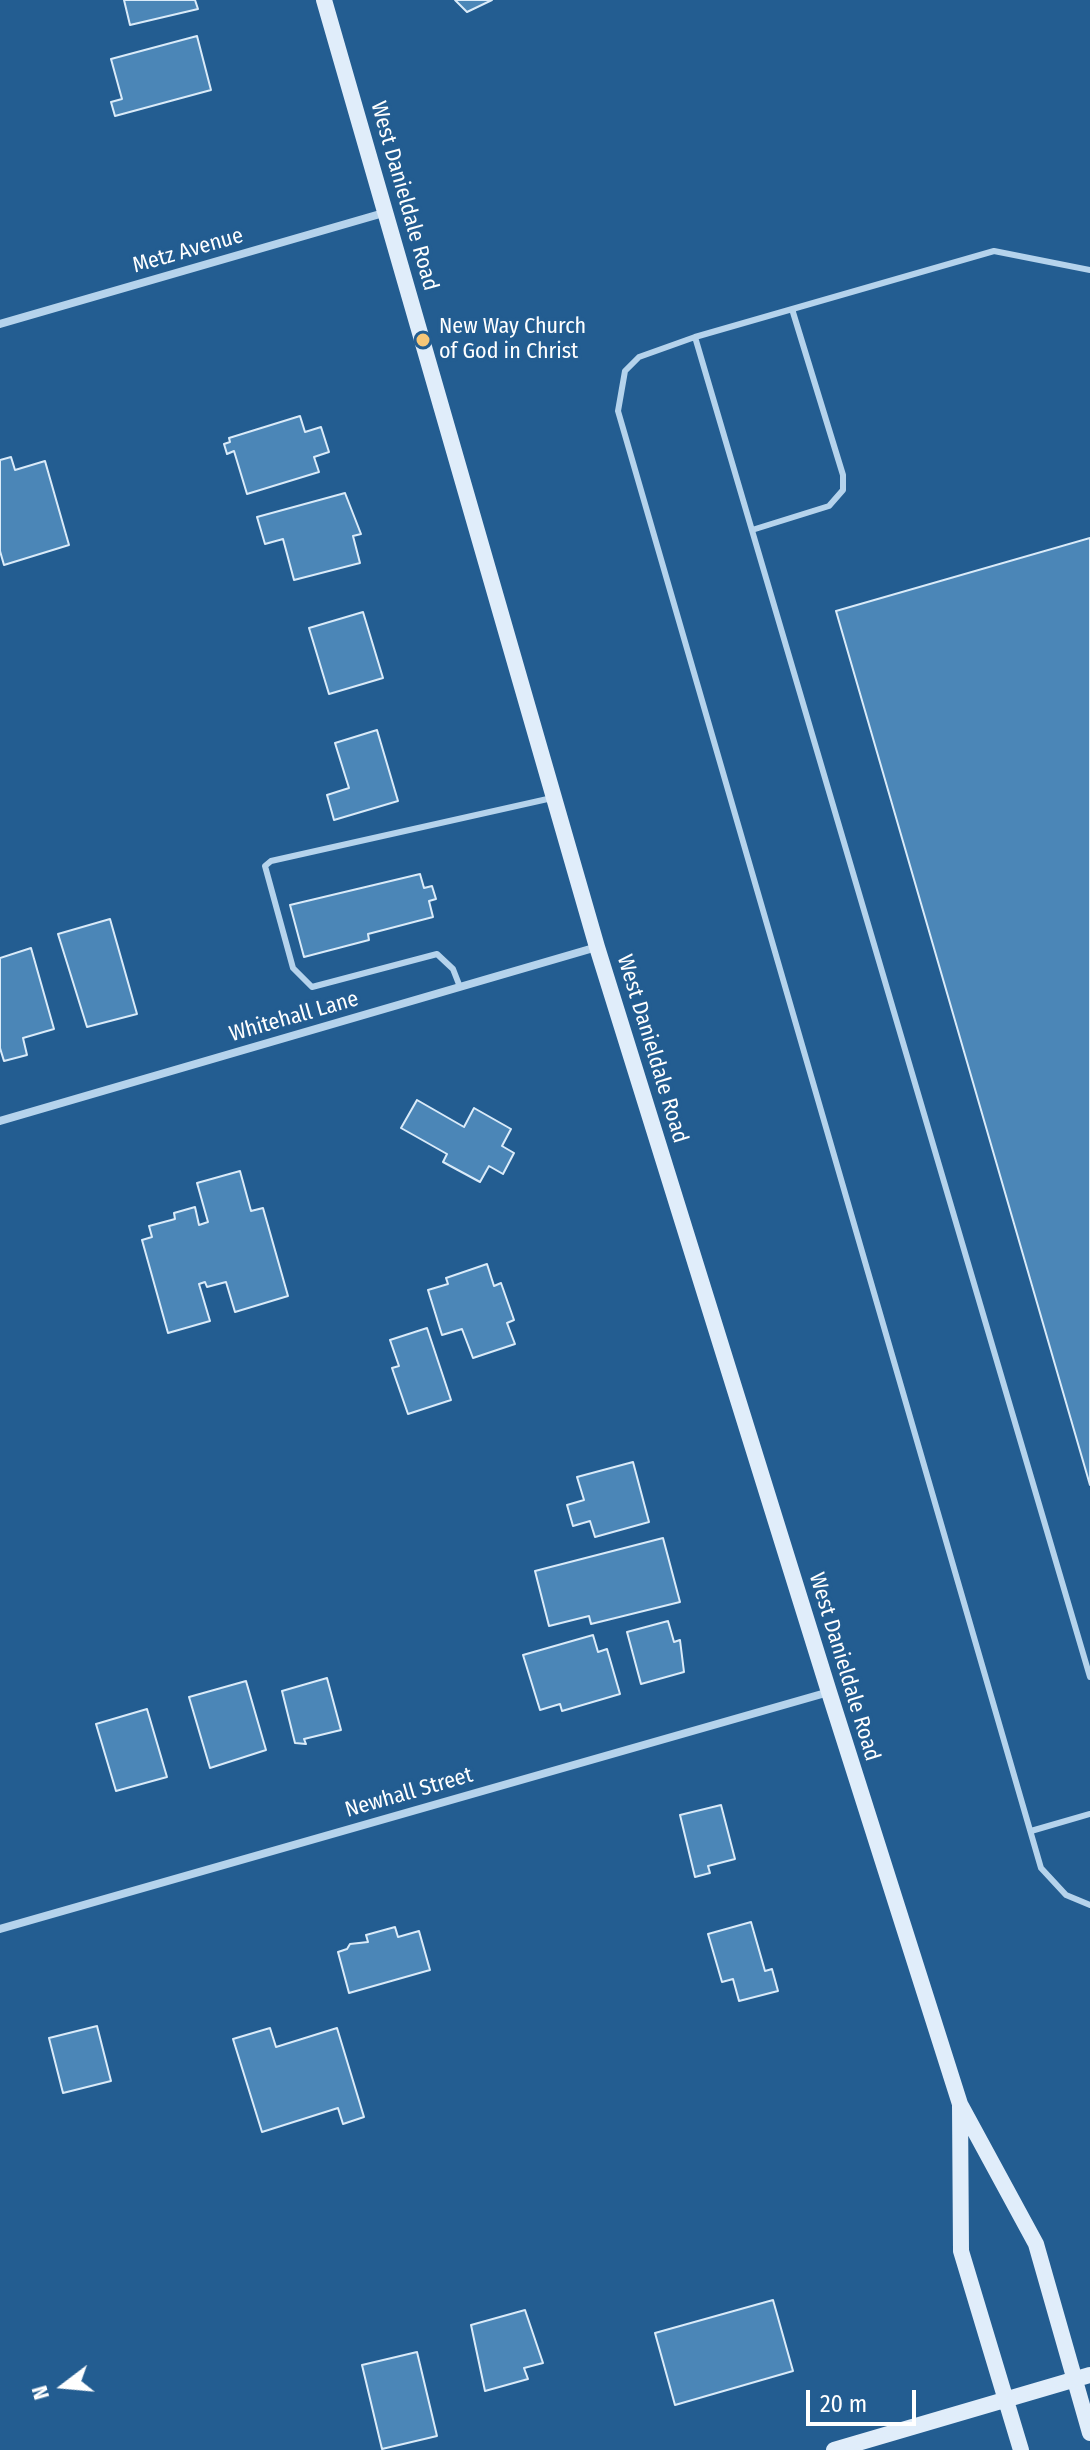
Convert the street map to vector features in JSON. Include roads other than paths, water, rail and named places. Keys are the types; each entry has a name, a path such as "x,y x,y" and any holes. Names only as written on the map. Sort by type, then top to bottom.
{"street":[{"name":"West Danieldale Road","path":"324,0 597,947 829,1692 960,2104 1036,2244 1082,2377 1090,2433"},
{"name":"Metz Avenue","path":"0,324 387,212"},
{"name":"Whitehall Lane","path":"0,1121 597,947"},
{"name":"Newhall Street","path":"0,1929 829,1692"},
{"name":"West Danieldale Road","path":"960,2104 961,2251 1021,2450"},
{"path":"834,2450 1082,2377"}],"lane":[{"path":"1090,270 994,251 695,337 639,357 625,371 618,411 1041,1868 1066,1895 1090,1905"},
{"path":"752,530 829,506 843,490 843,475 792,309"},
{"path":"695,337 1090,1677"},
{"path":"460,987 453,969 437,954 312,987 293,968 265,866 271,861 554,797"},
{"path":"1031,1831 1090,1814"}],"place":[{"name":"New Way Church of God in Christ","path":"423,340"}]}
